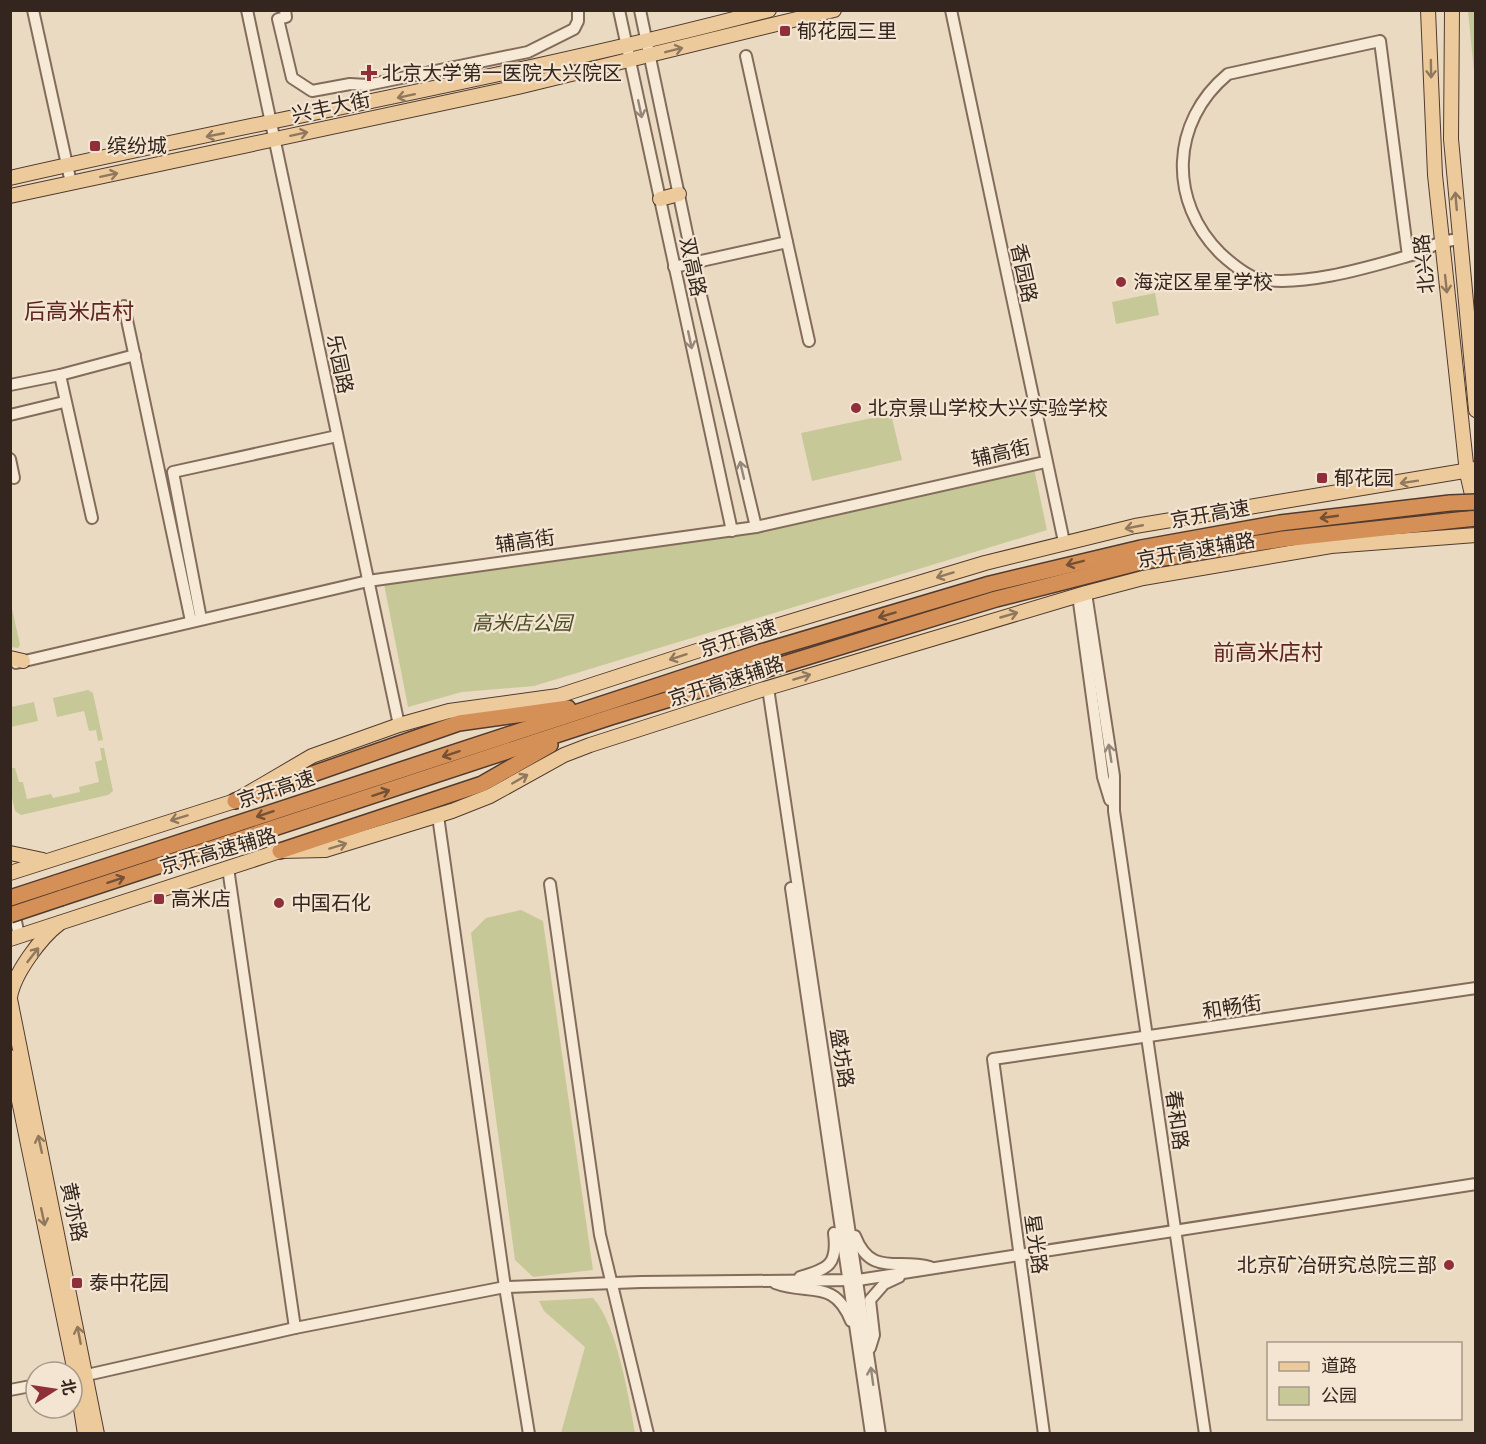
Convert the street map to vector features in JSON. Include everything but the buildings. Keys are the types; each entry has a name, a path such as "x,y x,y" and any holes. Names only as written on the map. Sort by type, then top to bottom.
{"highway":[{"name":"京开高速","path":"10,915 608,710 761,652 990,584 1129,550 1280,523 1476,502"},
{"name":"京开高速","path":"10,897 608,710 996,599 1145,561 1283,538 1476,518"},
{"path":"235,801 459,723 608,710"},
{"path":"280,851 482,784 608,710"}],"main road":[{"name":"兴丰大街","path":"648,50 770,10"},
{"name":"兴丰大街","path":"10,178 271,123 629,54 805,14 834,10"},
{"name":"北兴路","path":"1428,10 1435,175 1441,242 1476,512"},
{"name":"北兴路","path":"1452,10 1451,139 1475,407"},
{"name":"兴丰大街","path":"10,196 274,139 629,54"},
{"path":"660,198 679,194"},
{"name":"京开高速辅路","path":"10,873 235,801 312,756 399,725 449,711 558,696 758,631 985,563 1135,526 1471,471"},
{"name":"京开高速辅路","path":"15,937 280,851 325,850 438,816 490,796 564,755 765,689 1082,594 1210,565 1331,546 1476,535"},
{"path":"10,853 48,860"},
{"path":"10,998 13,984 22,969 53,928 66,919"},
{"name":"黄亦路","path":"10,998 76,1360"},
{"name":"黄亦路","path":"10,1057 76,1360"},
{"name":"黄亦路","path":"84,1392 97,1434"}],"street":[{"path":"33,10 71,183"},
{"name":"乐园路","path":"247,10 399,725"},
{"path":"285,10 286,17 278,19 292,78 312,91 350,84 367,85 528,52 574,29 578,21 578,10"},
{"name":"双高路","path":"619,10 732,531"},
{"name":"双高路","path":"640,10 693,262 756,526"},
{"name":"香园路","path":"951,10 1045,462 1064,542"},
{"path":"1408,256 1380,41 1228,74 1215,84 1195,111 1185,144 1184,187 1187,205 1204,237 1231,264 1258,279 1300,280 1408,256 1441,242 1459,239"},
{"path":"746,56 809,341"},
{"path":"674,267 787,242"},
{"path":"124,306 196,620"},
{"path":"10,385 60,375 135,355"},
{"path":"60,375 64,402 92,518"},
{"path":"10,415 64,402"},
{"path":"196,620 172,472 337,436"},
{"path":"10,459 14,478"},
{"name":"辅高街","path":"15,661 368,581 732,531 1045,462"},
{"name":"春和路","path":"1082,594 1103,777 1114,812 1205,1434"},
{"name":"盛坊路","path":"765,689 836,1197 869,1354 880,1434"},
{"name":"盛坊路","path":"765,689 849,1221 856,1334 871,1434"},
{"path":"438,816 505,1287 530,1434"},
{"path":"228,867 295,1328"},
{"path":"550,884 600,1235 609,1283 638,1383 648,1434"},
{"path":"10,897 15,937"},
{"name":"和畅街","path":"993,1059 1476,988"},
{"name":"星光路","path":"993,1059 1044,1434"},
{"path":"84,1375 295,1328 505,1287 609,1283 853,1281 1476,1184"},
{"path":"787,1281 813,1274 831,1264 835,1256 833,1222 836,1197"},
{"path":"849,1221 858,1244 868,1258 878,1264 915,1263 933,1268"},
{"path":"869,1354 874,1335 870,1300 885,1284 910,1272"},
{"path":"769,1281 790,1289 828,1291 837,1297 847,1312 856,1334"}],"green space":[{"path":"1468,11 1475,11 1475,82"},
{"path":"1155,293 1159,315 1116,324 1112,302"},
{"path":"891,414 902,460 812,481 801,433"},
{"name":"高米店公园","path":"1033,464 1047,530 534,686 462,692 408,707 383,579 703,535"},
{"path":"10,599 20,645 18,648 11,647"},
{"path":"88,690 93,693 103,740 98,741 96,730 89,731 84,711 57,717 53,698"},
{"path":"34,702 38,721 11,727 11,707"},
{"path":"100,748 104,748 113,791 108,795 21,815 15,811 11,794 11,768 15,768 19,782 23,782 27,799 51,794 53,798 80,792 79,787 99,782 95,762 102,760"},
{"path":"521,910 543,921 593,1270 533,1277 515,1260 471,933 486,918"},
{"path":"593,1298 609,1325 621,1362 635,1433 561,1433 585,1347 544,1311 539,1301"}],"place":[{"name":"郁花园三里","path":"785,31"},
{"name":"北京大学第一医院大兴院区","path":"369,73"},
{"name":"缤纷城","path":"95,146"},
{"name":"海淀区星星学校","path":"1121,282"},
{"name":"北京景山学校大兴实验学校","path":"856,408"},
{"name":"郁花园","path":"1322,478"},
{"name":"高米店","path":"159,899"},
{"name":"中国石化","path":"279,903"},
{"name":"北京矿冶研究总院三部","path":"1449,1265"},
{"name":"泰中花园","path":"77,1283"}],"district":[{"name":"后高米店村","path":"79,311"},
{"name":"前高米店村","path":"1268,652"}]}
